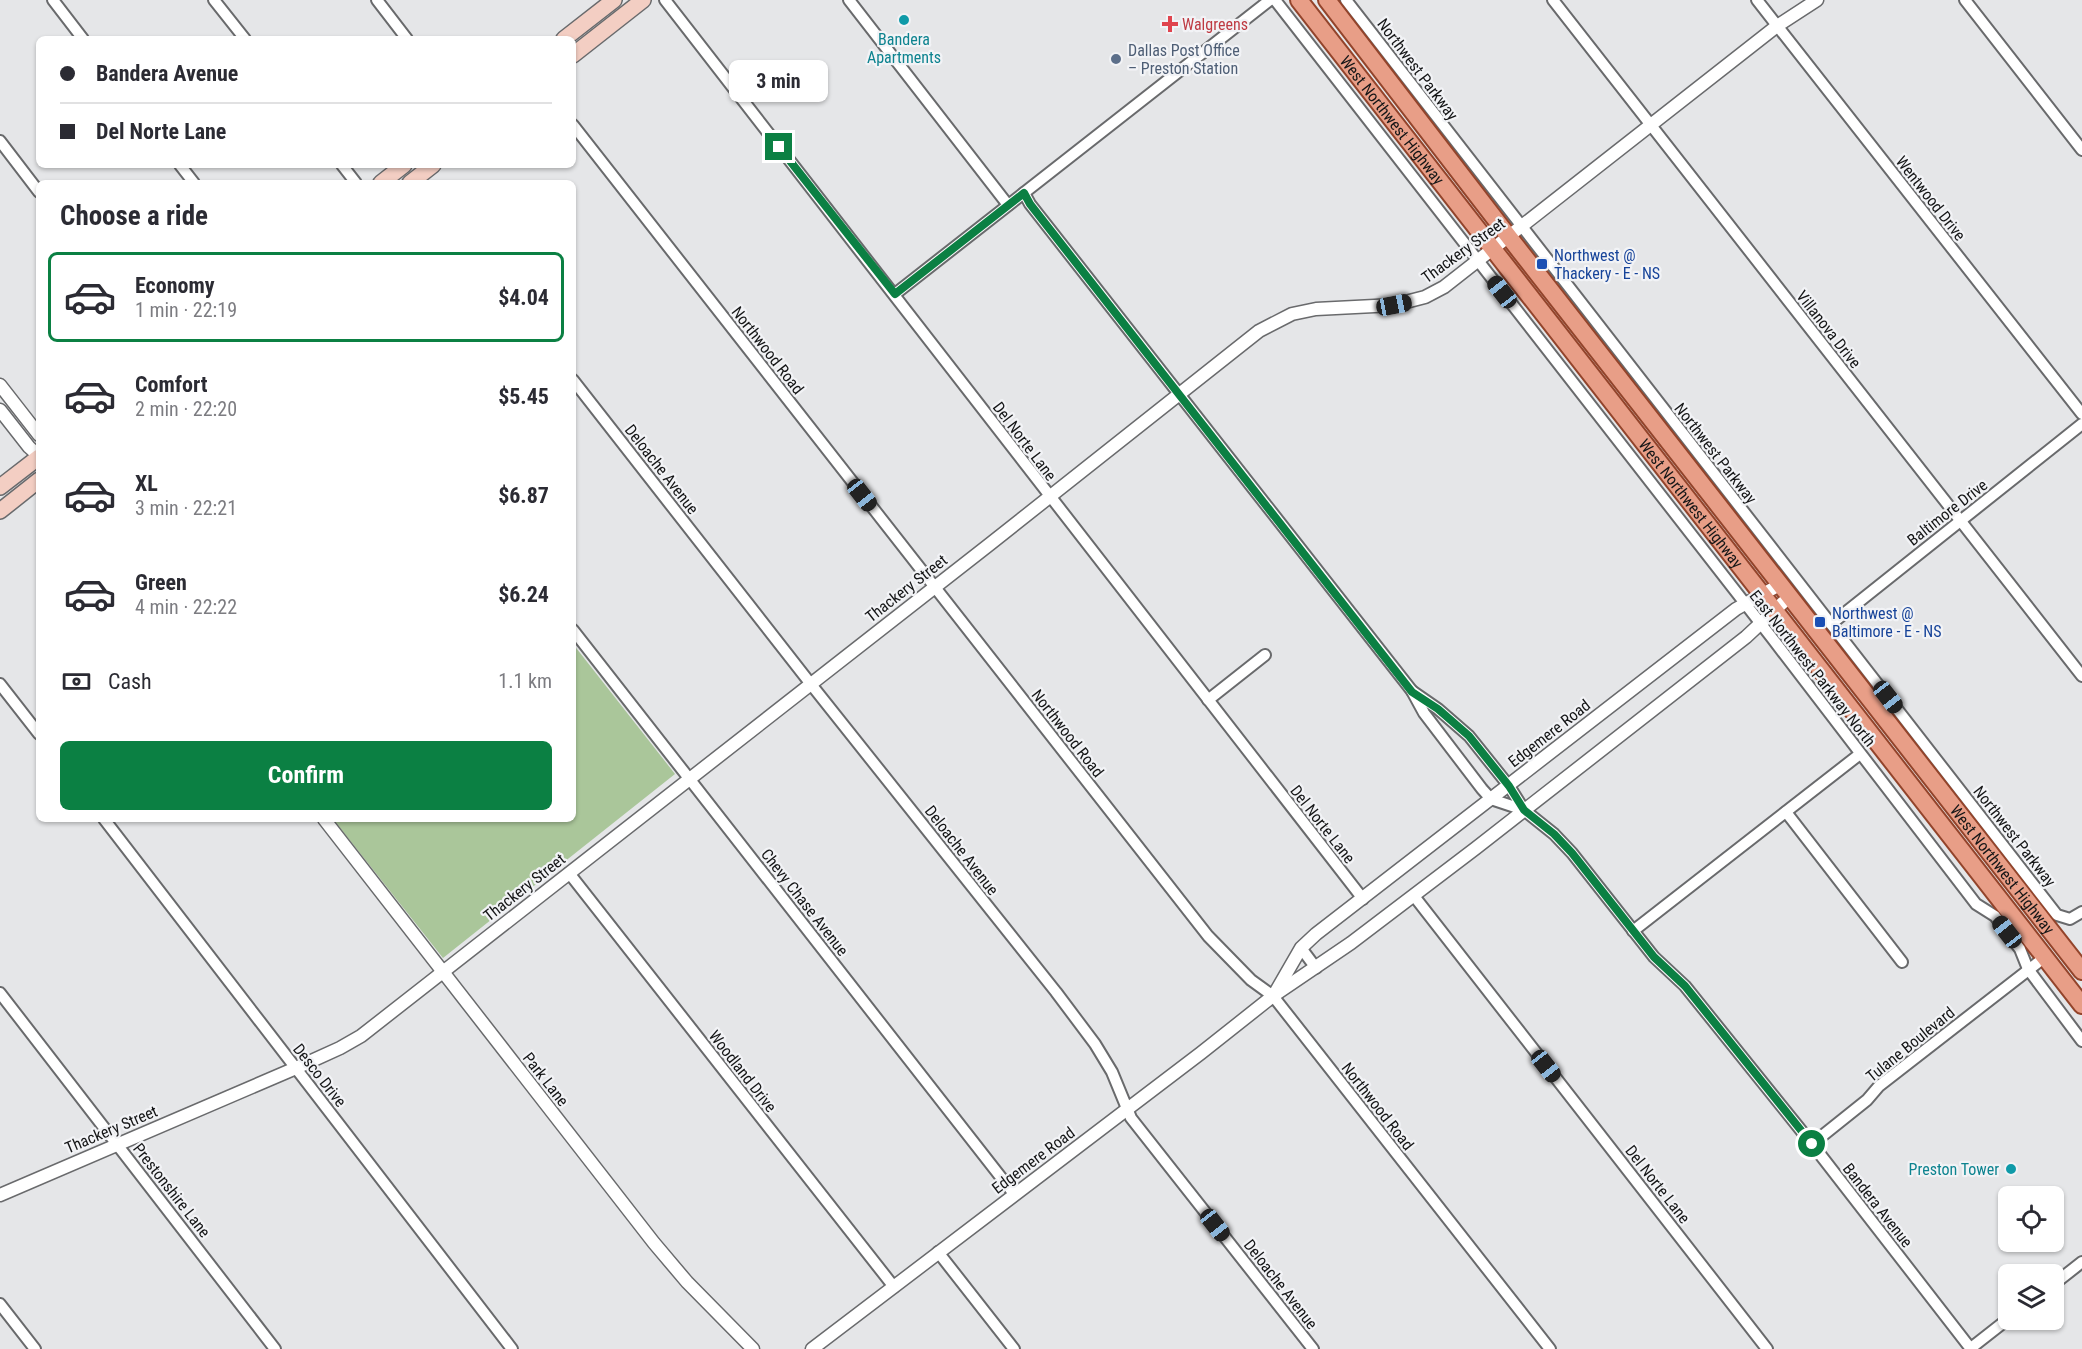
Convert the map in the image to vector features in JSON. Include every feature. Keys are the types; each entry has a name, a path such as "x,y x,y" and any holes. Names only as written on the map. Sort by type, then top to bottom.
{"main road":[{"path":"568,36 614,0"},
{"path":"576,53 643,0"},
{"name":"West Northwest Highway","path":"1299,0 2082,1005"},
{"name":"West Northwest Highway","path":"1327,0 1515,233 1785,590 2082,971"},
{"path":"385,180 400,168"},
{"path":"417,180 430,168"},
{"path":"0,487 36,459"},
{"path":"0,511 36,482"},
{"path":"2045,958 2064,969 2082,992"}],"street":[{"path":"53,0 81,36"},
{"path":"214,0 242,36"},
{"path":"377,0 405,36"},
{"name":"Del Norte Lane","path":"665,0 1363,899"},
{"path":"849,0 1008,205"},
{"path":"895,294 1270,0"},
{"name":"East Northwest Parkway North","path":"1275,0 1976,904 1995,916 2020,949 2028,969 2082,1041"},
{"name":"Northwest Parkway","path":"1346,0 1515,233 1832,624 2057,915 2066,920 2082,912"},
{"name":"Villanova Drive","path":"1553,0 2082,676"},
{"name":"Wentwood Drive","path":"1757,0 2082,414"},
{"name":"Thackery Street","path":"0,1194 296,1068 361,1036 1259,331 1292,314 1316,309 1381,306 1407,302 1425,297 1444,287 1777,26 1817,0"},
{"path":"1965,0 2082,150"},
{"name":"Northwood Road","path":"576,129 1208,936 1251,980 1273,996 1550,1349"},
{"path":"0,141 36,188"},
{"path":"182,168 192,180"},
{"path":"344,168 354,180"},
{"name":"Bandera Avenue","path":"1024,193 1037,213 1412,692 1424,713 1491,799 1524,810"},
{"name":"Deloache Avenue","path":"576,384 1095,1044 1112,1072 1131,1118 1313,1349"},
{"path":"0,385 36,431"},
{"path":"0,410 36,454"},
{"name":"Baltimore Drive","path":"1832,624 2082,424"},
{"name":"Edgemere Road","path":"1273,996 1300,948 1744,603 1763,594 1785,590"},
{"name":"Edgemere Road","path":"812,1349 1273,996 1316,968 1414,896 1761,625 1776,611 1785,590"},
{"name":"Chevy Chase Avenue","path":"576,634 1014,1194"},
{"path":"1208,700 1265,655"},
{"path":"0,684 36,730"},
{"name":"Bandera Avenue","path":"1412,692 1438,709 1469,736 1509,786 1524,810 1554,834 1572,853 1654,957 1685,986 1812,1144 1971,1349"},
{"path":"1632,931 1860,754"},
{"path":"1786,812 1902,962"},
{"name":"Desco Drive","path":"106,822 512,1349"},
{"name":"Park Lane","path":"326,822 671,1264 753,1349"},
{"name":"Woodland Drive","path":"568,873 894,1287"},
{"name":"Del Norte Lane","path":"1414,896 1767,1349"},
{"path":"1300,948 1316,968"},
{"name":"Tulane Boulevard","path":"1812,1144 1868,1100 1879,1086 2045,958"},
{"name":"Prestonshire Lane","path":"0,993 275,1349"},
{"path":"938,1252 1014,1349"},
{"path":"2064,1276 2082,1262"},
{"path":"0,1304 35,1349"},
{"path":"1971,1349 1998,1327"}],"green space":[{"path":"576,648 675,774 443,958 335,822 576,822"}],"place":[{"name":"Bandera Apartments","path":"904,20"},
{"name":"Walgreens","path":"1170,24"},
{"name":"Dallas Post Office – Preston Station","path":"1116,59"},
{"name":"Northwest @ Thackery - E - NS","path":"1542,264"},
{"name":"Northwest @ Baltimore - E - NS","path":"1820,622"},
{"name":"Preston Tower","path":"2011,1169"}],"route":[{"path":"779,147 895,294 1024,193 1030,204 1158,369 1412,692 1438,709 1469,736 1509,786 1524,810 1554,834 1572,853 1654,957 1685,986 1812,1144"}]}
